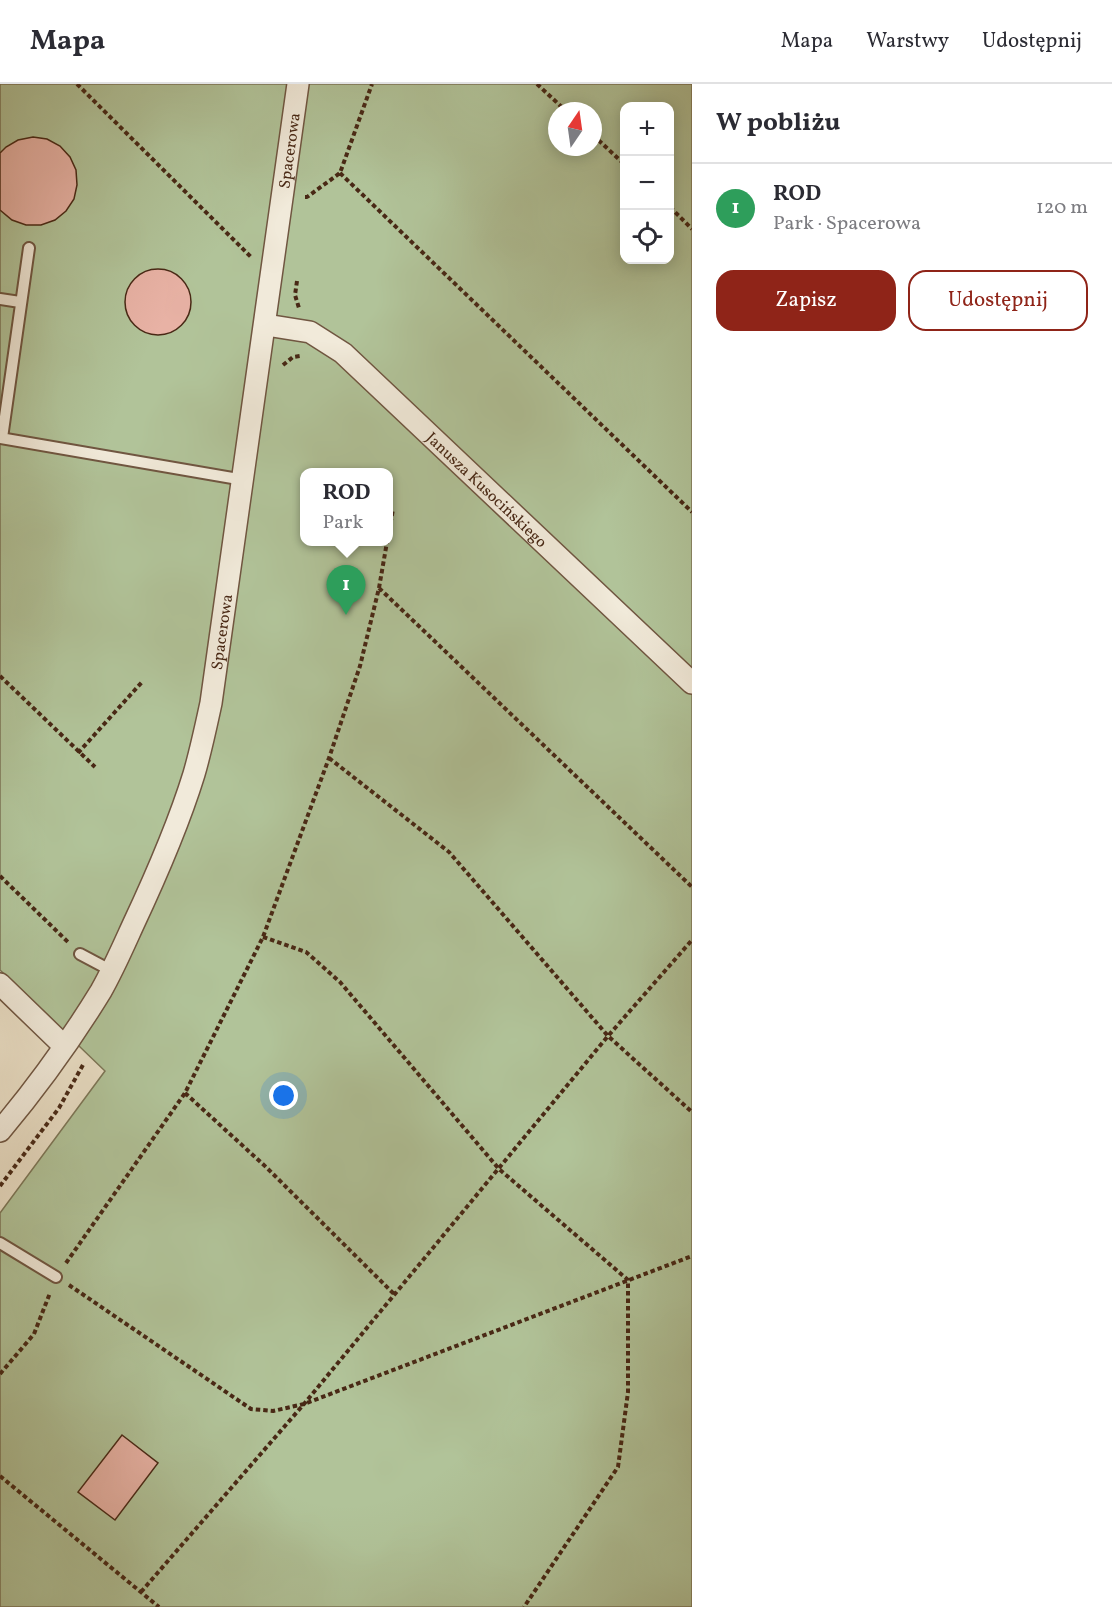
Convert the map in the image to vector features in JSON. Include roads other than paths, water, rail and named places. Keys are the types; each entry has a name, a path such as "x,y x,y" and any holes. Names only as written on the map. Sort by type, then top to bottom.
{"street":[{"name":"Spacerowa","path":"0,1131 31,1094 84,1017 112,971 156,877 194,772 212,703 298,84"},
{"name":"Janusza Kusocińskiego","path":"266,325 296,329 319,336 343,353 692,683"},
{"path":"0,984 64,1046"}],"lane":[{"path":"29,248 1,438 244,480"},
{"path":"0,299 20,302"},
{"path":"80,954 112,971"},
{"path":"0,1243 56,1276"}],"place":[{"name":"ROD","path":"346,615"}]}
